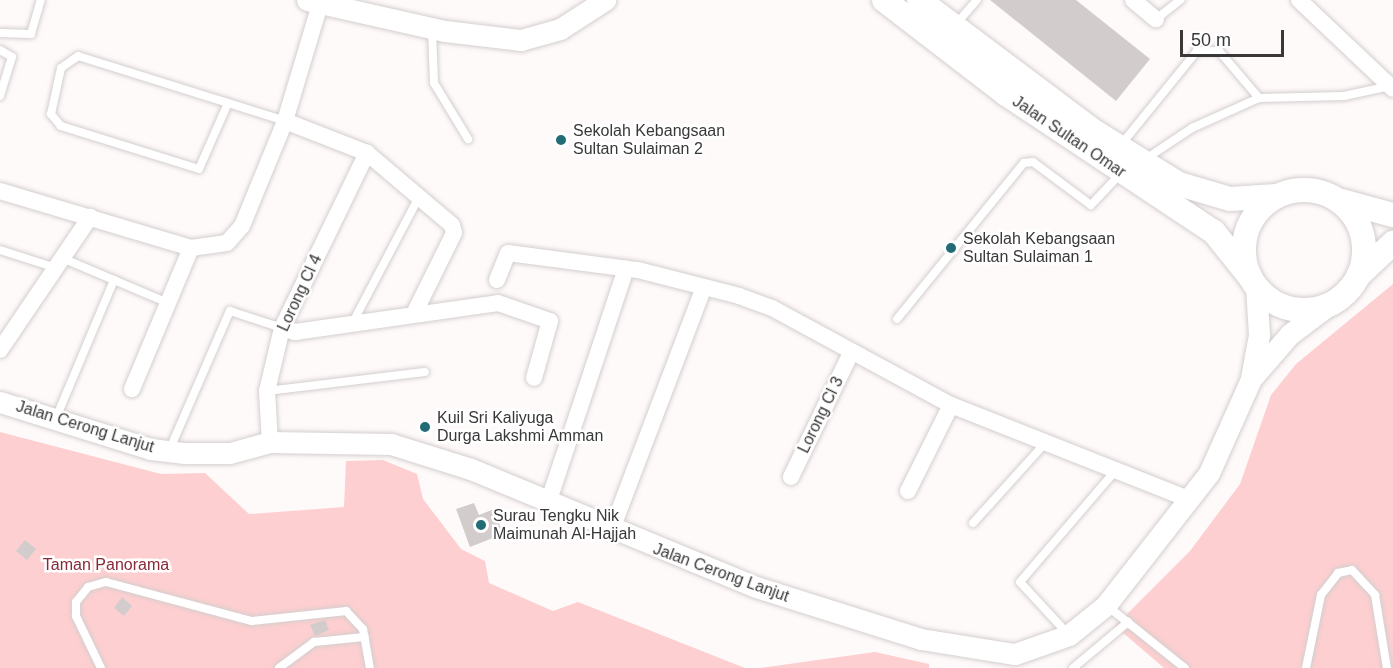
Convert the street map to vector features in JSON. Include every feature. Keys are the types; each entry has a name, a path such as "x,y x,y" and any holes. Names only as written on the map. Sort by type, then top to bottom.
{"main road":[{"name":"Jalan Sultan Omar","path":"884,0 1006,94 1131,168 1214,232 1253,281"},
{"path":"919,0 1118,147 1131,168 1208,196 1277,196 1314,190 1393,215"},
{"path":"1277,196 1256,214 1245,240 1253,281 1290,308 1330,304 1393,243"},
{"path":"1337,199 1362,232 1359,275"}],"street":[{"path":"0,191 191,248 227,243 242,226 285,121 314,2 433,28 521,40 560,29 605,0"},
{"path":"1133,0 1156,19"},
{"path":"1299,0 1391,87"},
{"path":"285,121 367,153 454,228 415,312"},
{"name":"Lorong Cl 4","path":"270,442 267,391 282,328 367,153"},
{"path":"0,350 90,217"},
{"path":"132,389 191,248"},
{"path":"497,280 508,253 626,268 772,308 851,353 951,405 1118,467 1191,500"},
{"path":"549,500 626,268"},
{"name":"Jalan Cerong Lanjut","path":"1251,379 1259,335 1253,281"},
{"path":"612,529 704,289"},
{"path":"282,328 295,332 489,302 546,318 551,325 534,378"},
{"name":"Jalan Cerong Lanjut","path":"0,402 169,451 230,453 270,442 391,444 549,500 612,529 756,587 931,642 1015,654 1069,635 1106,605 1191,500 1251,379 1290,334 1330,304"},
{"name":"Lorong Cl 3","path":"791,477 851,353"},
{"path":"908,491 951,405"}],"lane":[{"path":"0,33 24,38 31,34 41,0"},
{"path":"954,27 977,0"},
{"path":"1156,19 1180,0"},
{"path":"433,28 435,83 468,139"},
{"path":"0,50 12,57 0,96"},
{"path":"1118,147 1197,51 1219,51 1259,98"},
{"path":"228,103 199,169 61,126 51,114 61,68 78,56 228,103 285,121"},
{"path":"897,319 1024,163 1033,162 1090,205 1131,168 1192,128 1259,98 1344,96 1391,87"},
{"path":"353,322 420,197"},
{"path":"0,250 59,263 114,280 168,303"},
{"path":"56,418 114,280"},
{"path":"169,451 231,311 282,328"},
{"path":"267,391 425,372"},
{"path":"973,523 1047,441"},
{"path":"1069,635 1020,582 1118,467"},
{"path":"1306,668 1321,595 1338,573 1352,570 1376,595 1387,668"},
{"path":"101,668 76,616 76,602 88,587 106,582 252,621 346,611 357,620 365,637 370,668"},
{"path":"1106,605 1185,668"},
{"path":"1073,668 1128,622"},
{"path":"279,668 314,642 365,637"}],"green space":[{"path":"1393,284 1393,668 1164,668 1115,626 1190,551 1240,484 1271,395 1296,364"},
{"name":"Taman Panorama","path":"0,432 161,474 205,473 249,514 344,507 346,461 383,460 417,474 423,499 461,549 485,561 489,583 553,611 578,602 745,668 0,668"},
{"path":"875,652 929,664 929,668 760,668"}],"building":[{"path":"990,0 1076,0 1150,59 1116,101"},
{"name":"Surau Tengku Nik Maimunah Al-Hajjah","path":"474,503 479,515 494,509 503,534 470,547 456,509"},
{"path":"25,540 36,549 27,560 16,551"},
{"path":"122,597 132,606 124,616 114,608"},
{"path":"325,620 329,630 315,636 310,625"}],"place":[{"name":"Sekolah Kebangsaan Sultan Sulaiman 2","path":"561,140"},
{"name":"Sekolah Kebangsaan Sultan Sulaiman 1","path":"951,248"},
{"name":"Kuil Sri Kaliyuga Durga Lakshmi Amman","path":"425,427"},
{"name":"Surau Tengku Nik Maimunah Al-Hajjah","path":"481,525"}]}
